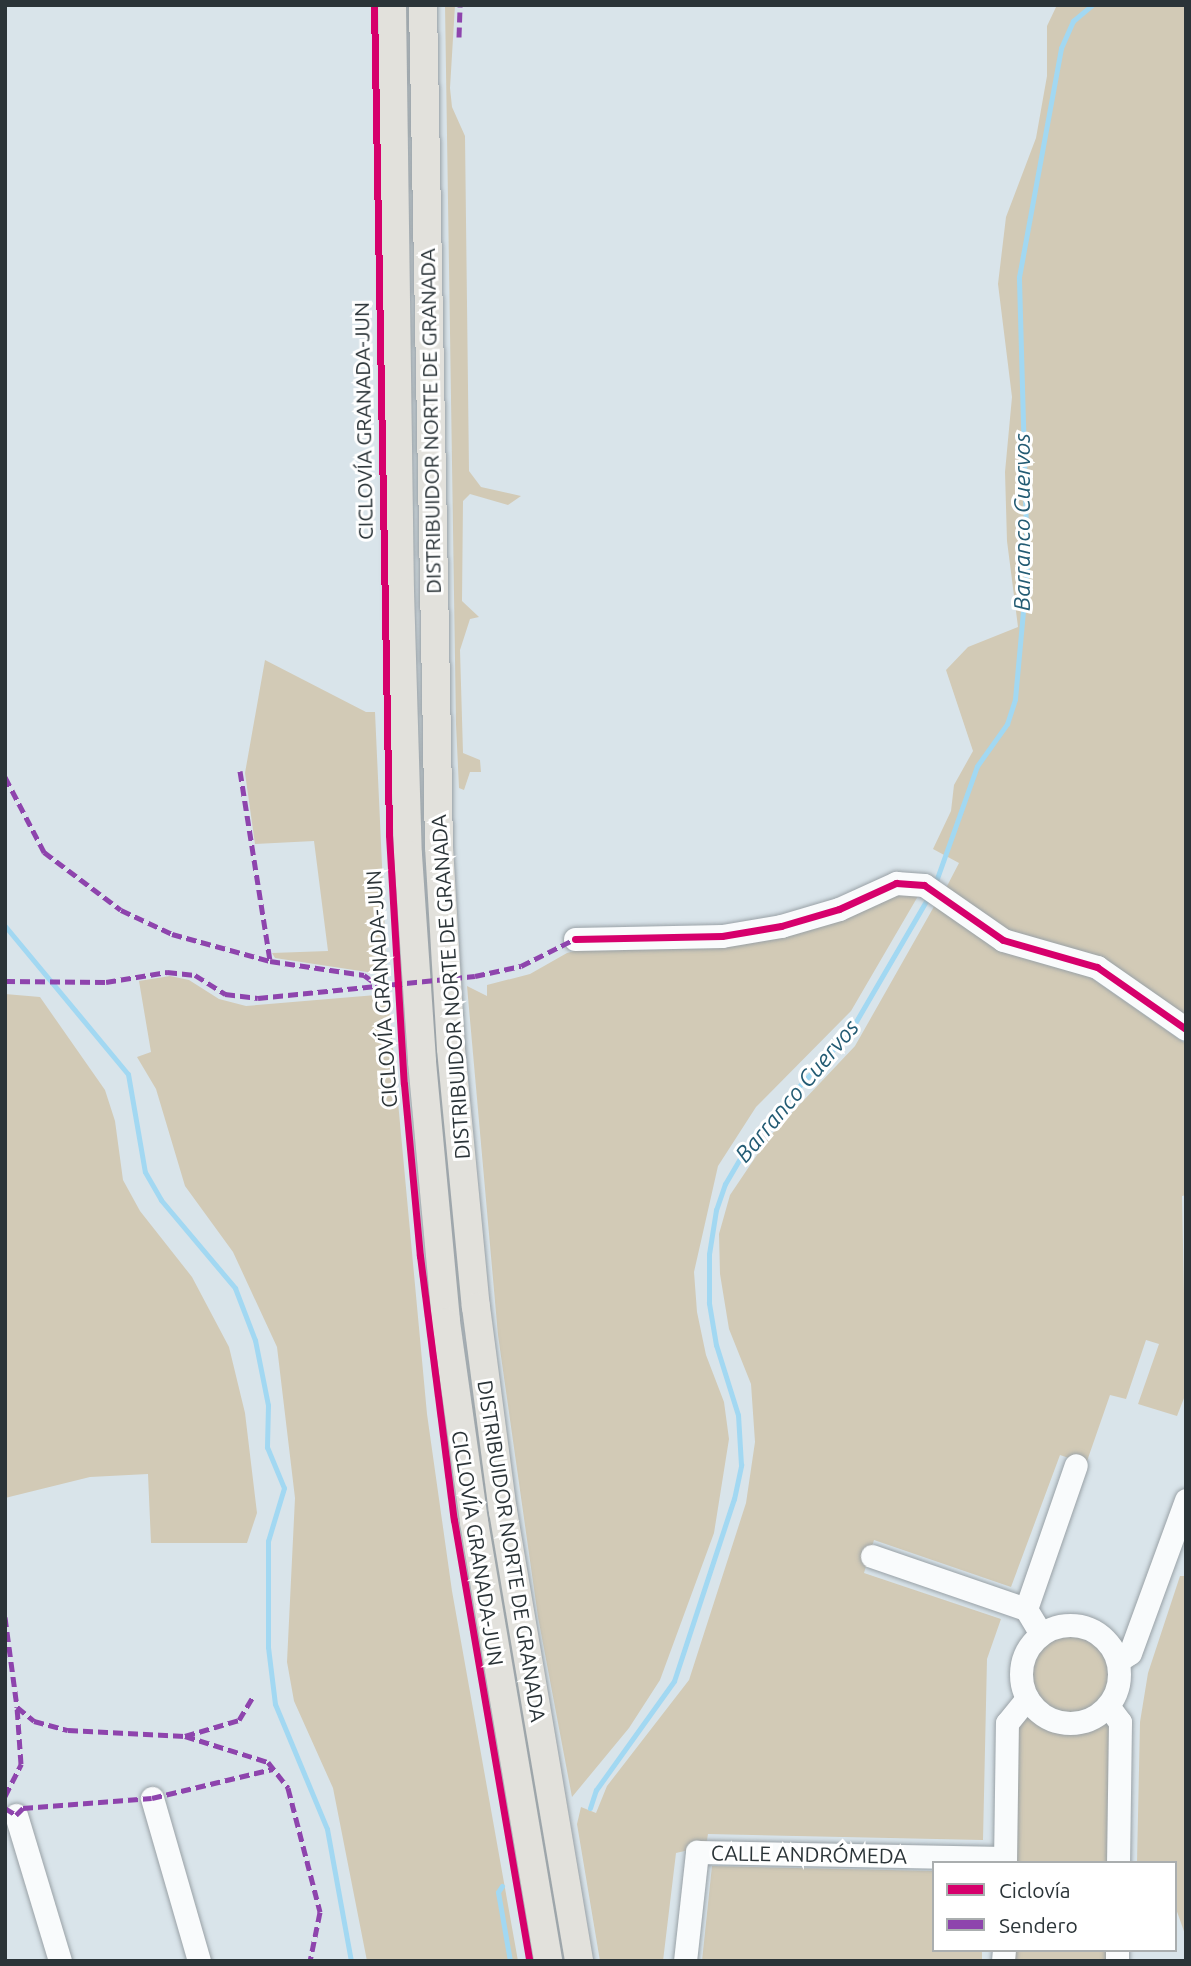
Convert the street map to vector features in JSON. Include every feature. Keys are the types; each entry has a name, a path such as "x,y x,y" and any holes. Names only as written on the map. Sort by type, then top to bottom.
{"main road":[{"name":"DISTRIBUIDOR NORTE DE GRANADA","path":"392,5 401,632 408,855 422,1062 446,1322 470,1495 548,1961"},
{"name":"DISTRIBUIDOR NORTE DE GRANADA","path":"423,5 439,847 451,1049 476,1307 503,1511 579,1961"}],"street":[{"path":"575,939 722,936 781,926 839,909 896,883 932,890 1003,940 1097,967 1186,1029"},
{"path":"1026,1609 1076,1465"},
{"path":"1118,1661 1130,1653 1176,1557 1186,1500"},
{"path":"873,1556 1026,1609 1041,1634"},
{"path":"1071,1625 1086,1627 1100,1634 1118,1661 1116,1692 1108,1706 1097,1717 1066,1724 1050,1720 1027,1698 1021,1671 1031,1644 1041,1634 1071,1625"},
{"path":"1005,1860 1007,1723 1027,1698"},
{"path":"1108,1706 1120,1722 1118,1861"},
{"path":"152,1798 199,1961"},
{"path":"16,1815 60,1961"},
{"name":"CALLE ANDRÓMEDA","path":"685,1961 697,1852 1005,1860"}],"shaded area":[{"path":"445,5 455,5 450,88 452,107 465,136 469,471 481,487 521,496 508,505 470,494 463,501 462,601 479,617 470,619 460,650 463,753 480,760 481,772 470,772 464,790 459,788 456,724"},
{"path":"1057,5 1186,5 1186,1024 998,926 946,888 959,863 933,849 951,811 954,785 973,751 946,670 968,647 1018,627 1007,541 1005,472 1012,397 998,284 1006,217 1036,138 1047,76 1047,26"},
{"path":"265,660 366,712 375,712 387,975 275,958 272,953 328,951 314,841 255,844 245,773"},
{"path":"921,891 851,1011 756,1107 718,1166 694,1272 697,1312 706,1355 724,1402 729,1439 714,1533 660,1680 629,1728 572,1797 538,1617 498,1335 467,986 487,996 487,985 530,974 567,953 600,944 728,940 885,893"},
{"path":"936,903 999,951 1090,977 1186,1044 1186,1195 1182,1196 1186,1393 1177,1416 1138,1404 1159,1344 1146,1340 1126,1399 1110,1395 1086,1464 1060,1455 1011,1587 874,1540 864,1573 1001,1619 987,1659 983,1840 708,1834 706,1846 676,1853 663,1961 600,1961 577,1824 581,1807 596,1813 607,1786 689,1680 746,1503 755,1442 751,1384 729,1329 720,1274 719,1234 730,1195 769,1137 855,1046"},
{"path":"170,976 189,980 219,999 246,1006 388,994 427,1414 452,1591 518,1961 367,1961 333,1788 294,1701 287,1662 295,1498 277,1347 233,1252 185,1186 156,1089 137,1057 151,1052 139,981"},
{"path":"5,994 40,997 105,1090 115,1121 123,1180 140,1211 192,1277 229,1347 245,1413 257,1513 247,1543 151,1543 148,1474 90,1477 5,1498"},
{"path":"1180,1576 1186,1576 1186,1937 1177,1912 1177,1861 1137,1861 1140,1722 1148,1673"},
{"path":"1071,1632 1087,1635 1101,1644 1110,1658 1113,1674 1110,1690 1101,1704 1087,1713 1071,1716 1055,1713 1041,1704 1032,1690 1029,1674 1032,1658 1041,1644 1055,1635"},
{"path":"1023,1713 1061,1731 1086,1730 1109,1718 1112,1861 1010,1861 1011,1726"},
{"path":"712,1866 932,1871 932,1952 982,1952 982,1961 702,1961"},
{"path":"1009,1952 1110,1952 1110,1961 1009,1961"}],"waterway":[{"name":"Barranco Cuervos","path":"935,884 977,766 1007,724 1015,699 1027,566 1019,277 1061,48 1073,21 1092,5"},
{"name":"Barranco Cuervos","path":"590,1808 596,1790 674,1681 734,1499 741,1465 738,1415 716,1345 709,1303 709,1254 716,1210 725,1184 753,1136 851,1030 929,896"},
{"path":"5,926 128,1074 145,1172 161,1200 235,1288 255,1340 268,1405 267,1447 284,1488 268,1541 268,1647 275,1704 327,1829 351,1961"},
{"name":"Barranco Cuervos","path":"502,1886 498,1892 510,1961"}],"marked path":[{"path":"459,37 460,5"},
{"path":"240,771 270,961"},
{"path":"5,777 44,852 121,910 172,934 270,961 364,975 379,986"},
{"path":"5,981 106,982 167,972 195,975 225,994 258,998 475,976 521,966 575,939"},
{"path":"5,1617 17,1707 34,1721 68,1730 185,1736 239,1720 254,1695"},
{"path":"5,1796 21,1764 17,1707"},
{"path":"185,1736 268,1762 288,1788 320,1912 310,1961"},
{"path":"5,1808 16,1815 23,1808 152,1798 273,1769"}],"cycle path":[{"name":"CICLOVÍA GRANADA-JUN","path":"374,5 389,835 404,1084 420,1256 454,1520 529,1961"},
{"path":"575,939 722,936 781,926 839,909 896,883 924,885 1003,940 1097,967 1186,1029"}]}
